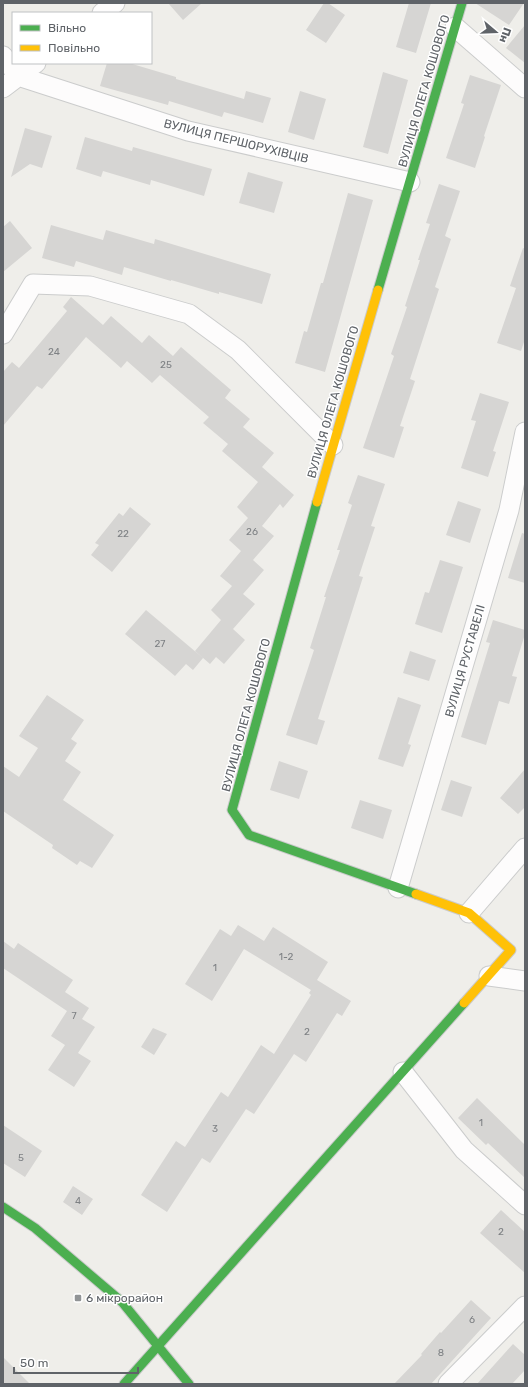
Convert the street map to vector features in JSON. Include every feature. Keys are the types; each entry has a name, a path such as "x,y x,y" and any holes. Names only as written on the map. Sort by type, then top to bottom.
{"street":[{"path":"103,12 115,3"},
{"name":"ВУЛИЦЯ ОЛЕГА КОШОВОГО","path":"398,888 249,835 232,810 333,445 462,3"},
{"path":"455,27 525,88"},
{"path":"3,56 18,76"},
{"path":"3,88 35,64"},
{"name":"ВУЛИЦЯ ПЕРШОРУХІВЦІВ","path":"18,76 188,131 410,182"},
{"path":"3,334 33,284 90,286 189,314 238,350 333,445"},
{"name":"ВУЛИЦЯ РУСТАВЕЛІ","path":"398,888 509,510 525,432"},
{"path":"469,913 525,848"},
{"path":"124,1384 511,950 469,913 398,888"},
{"path":"489,976 525,981"},
{"path":"403,1072 464,1150 525,1205"},
{"path":"3,1207 35,1228 122,1302 189,1384"},
{"path":"448,1384 525,1306"}],"building":[{"path":"168,3 202,3 183,20"},
{"path":"324,3 328,3 345,15 326,43 306,30"},
{"path":"409,3 431,3 416,53 396,47"},
{"path":"475,3 524,3 509,25"},
{"path":"525,25 525,63 506,48"},
{"path":"107,64 132,64 176,77 176,79 244,99 246,91 271,98 263,123 224,112 222,117 169,101 168,105 100,86"},
{"path":"383,72 408,80 388,154 363,147"},
{"path":"470,75 501,85 475,168 446,158 464,104 461,103"},
{"path":"300,91 326,99 314,140 288,132"},
{"path":"25,128 52,136 42,168 30,164 11,177"},
{"path":"85,137 132,151 133,147 212,169 204,196 151,180 150,185 103,171 101,177 76,169"},
{"path":"248,172 283,182 274,213 239,203"},
{"path":"439,184 460,191 445,236 451,239 435,287 439,289 410,379 415,381 400,426 404,427 394,458 363,448 394,356 391,354 407,307 405,306 430,224 426,223"},
{"path":"348,193 373,200 325,372 295,363 304,331 307,332 321,283 323,283"},
{"path":"10,221 32,248 3,272 3,227"},
{"path":"51,225 103,240 106,230 154,244 155,239 271,274 262,304 219,292 219,294 124,267 122,275 76,261 74,267 42,258"},
{"path":"523,248 525,249 525,339 521,351 497,343 516,288 510,286"},
{"path":"71,297 103,325 111,316 142,343 149,335 173,356 181,347 231,390 225,398 250,419 243,427 274,453 262,467 294,495 283,508 280,504 262,526 274,536 253,560 264,570 243,594 255,604 233,629 245,640 224,664 216,657 210,664 195,651 221,620 211,610 232,586 220,576 241,551 229,540 248,518 237,507 258,482 222,451 228,444 203,423 209,417 160,375 152,383 127,361 121,368 86,337 42,389 37,386 3,426 3,372 12,362 19,368 67,311 63,307"},
{"path":"480,393 509,402 493,451 496,452 488,477 461,468 476,421 471,420"},
{"path":"358,475 385,484 371,526 375,527 359,576 363,577 318,719 325,721 317,745 286,735 314,650 310,648 326,597 324,597 340,550 337,550 352,505 348,503"},
{"path":"458,501 481,509 470,543 446,535"},
{"path":"130,507 151,524 112,572 91,555 99,545 95,543 119,513 123,516"},
{"path":"522,533 525,534 525,583 508,578"},
{"path":"440,560 463,567 442,633 415,624 425,592 429,593"},
{"path":"146,610 203,658 193,670 186,664 175,676 125,634"},
{"path":"493,620 525,630 525,634 512,676 517,677 509,704 499,701 486,745 461,737 490,643 486,642"},
{"path":"410,651 436,660 429,681 403,673"},
{"path":"47,695 84,720 71,739 77,743 65,761 81,772 63,800 114,835 92,868 80,861 77,865 52,848 53,845 3,811 3,766 19,777 38,748 19,736"},
{"path":"398,697 421,705 408,744 411,745 403,767 378,759"},
{"path":"279,761 308,771 299,799 270,790"},
{"path":"525,769 525,807 518,814 500,798"},
{"path":"451,780 472,787 462,817 441,810"},
{"path":"360,800 392,810 383,839 351,828"},
{"path":"238,925 264,941 273,927 328,962 317,980 351,1001 342,1016 337,1013 306,1062 294,1054 254,1114 246,1109 210,1163 202,1158 167,1212 141,1195 176,1141 185,1147 221,1092 228,1097 261,1045 274,1054 311,995 309,993 311,990 244,949 212,1001 185,984 220,929 231,936"},
{"path":"3,941 14,949 18,943 73,980 65,992 89,1008 82,1019 95,1027 78,1053 91,1061 74,1087 48,1070 65,1045 51,1036 67,1011 3,968"},
{"path":"153,1028 167,1034 154,1055 141,1047"},
{"path":"477,1098 525,1145 525,1178 488,1143 486,1145 458,1118"},
{"path":"3,1125 42,1151 25,1177 3,1163"},
{"path":"73,1186 93,1199 82,1215 63,1202"},
{"path":"501,1210 525,1232 525,1273 480,1233"},
{"path":"471,1300 491,1318 431,1384 394,1384 422,1355 421,1354 440,1332 441,1333"},
{"path":"513,1344 525,1355 525,1370 512,1384 477,1384"},
{"path":"3,1357 30,1384 3,1384"}],"traffic: fast":[{"path":"378,290 462,3"},
{"path":"317,502 232,810 249,835 416,894"},
{"path":"124,1384 464,1003"},
{"path":"3,1207 35,1228 122,1302 189,1384"}],"traffic: slow":[{"path":"317,502 378,290"},
{"path":"416,894 469,913 511,950 464,1003"}],"place":[{"name":"6 мікрорайон","path":"78,1298"}]}
